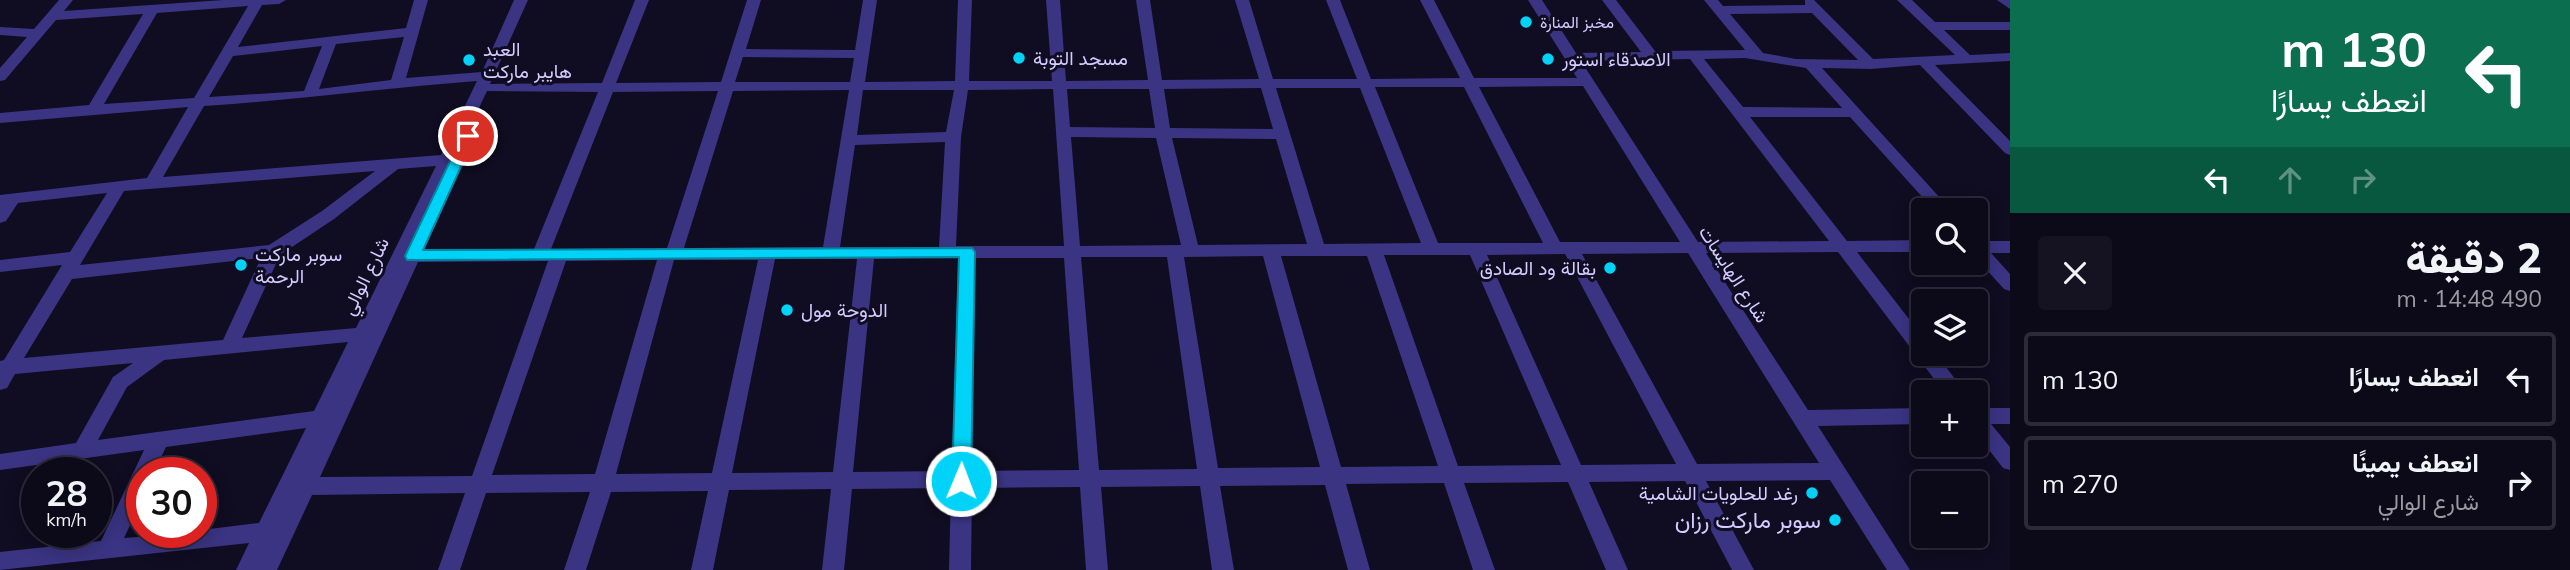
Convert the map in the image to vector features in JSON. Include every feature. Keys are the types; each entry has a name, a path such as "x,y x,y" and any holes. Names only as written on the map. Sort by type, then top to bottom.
{"street":[{"path":"0,77 66,0"},
{"path":"51,16 279,0"},
{"path":"397,83 421,0"},
{"name":"شارع الوالي","path":"265,570 445,160 489,82 521,0"},
{"name":"شارع الوالي","path":"247,570 360,334 405,256 531,0"},
{"path":"449,570 479,483 549,255 642,0"},
{"path":"575,570 671,254 754,0"},
{"path":"831,253 870,0"},
{"path":"960,570 961,481 953,137 962,85 965,0"},
{"path":"1053,0 1097,570"},
{"path":"1143,0 1183,250 1207,479 1223,570"},
{"path":"1242,0 1317,249"},
{"path":"1333,0 1431,248"},
{"path":"1427,0 1469,83 1691,472 1743,570"},
{"name":"شارع الهايسات","path":"1535,0 1899,570"},
{"path":"1609,0 1651,56"},
{"path":"1904,0 1967,59"},
{"path":"2004,0 2010,5"},
{"path":"152,183 257,1"},
{"path":"1715,5 1812,5 1871,65"},
{"path":"1715,5 1757,55"},
{"path":"94,108 152,9"},
{"path":"1931,26 2010,26"},
{"path":"0,31 36,33"},
{"path":"228,52 410,32"},
{"path":"310,95 331,39"},
{"path":"738,53 860,54"},
{"path":"1694,55 1911,334"},
{"path":"1572,57 1757,55 1810,64 1871,65 2010,57"},
{"path":"1924,62 2010,150"},
{"path":"1810,64 1932,198"},
{"path":"0,118 94,108 310,95 397,83 489,82 608,88 1587,82"},
{"path":"1741,112 1855,113"},
{"path":"1063,132 1282,134"},
{"path":"848,140 953,137"},
{"path":"0,217 7,199 152,183 445,160"},
{"path":"0,266 71,266 273,251 328,215 395,164"},
{"path":"3,373 118,188"},
{"path":"405,256 1911,246"},
{"path":"1988,247 2010,247"},
{"path":"1373,248 1483,570"},
{"path":"1476,248 1617,570"},
{"path":"1270,249 1359,570"},
{"path":"229,346 273,251"},
{"path":"833,570 866,252"},
{"path":"702,570 768,253"},
{"path":"1988,260 2010,285"},
{"path":"3,373 160,353 360,334"},
{"path":"82,451 120,382 160,353"},
{"path":"1801,418 1911,416"},
{"path":"1988,417 2010,416"},
{"path":"0,462 321,418"},
{"path":"1988,433 2010,462"},
{"path":"151,457 159,440"},
{"path":"304,486 841,483 1334,478 1575,472 1835,471"},
{"path":"108,549 126,511"},
{"path":"0,562 32,564 108,549 264,531"}],"place":[{"name":"مخبز المنارة","path":"1526,22"},
{"name":"مسجد التوبة","path":"1019,58"},
{"name":"الاصدقاء استور","path":"1548,59"},
{"name":"العبد هايبر ماركت","path":"469,60"},
{"name":"سوبر ماركت الرحمة","path":"241,265"},
{"name":"بقالة ود الصادق","path":"1610,268"},
{"name":"الدوحة مول","path":"787,310"},
{"name":"رغد للحلويات الشامية","path":"1812,493"},
{"name":"سوبر ماركت رزان","path":"1835,520"}],"route":[{"path":"468,136 412,256 967,252 961,481"}]}
